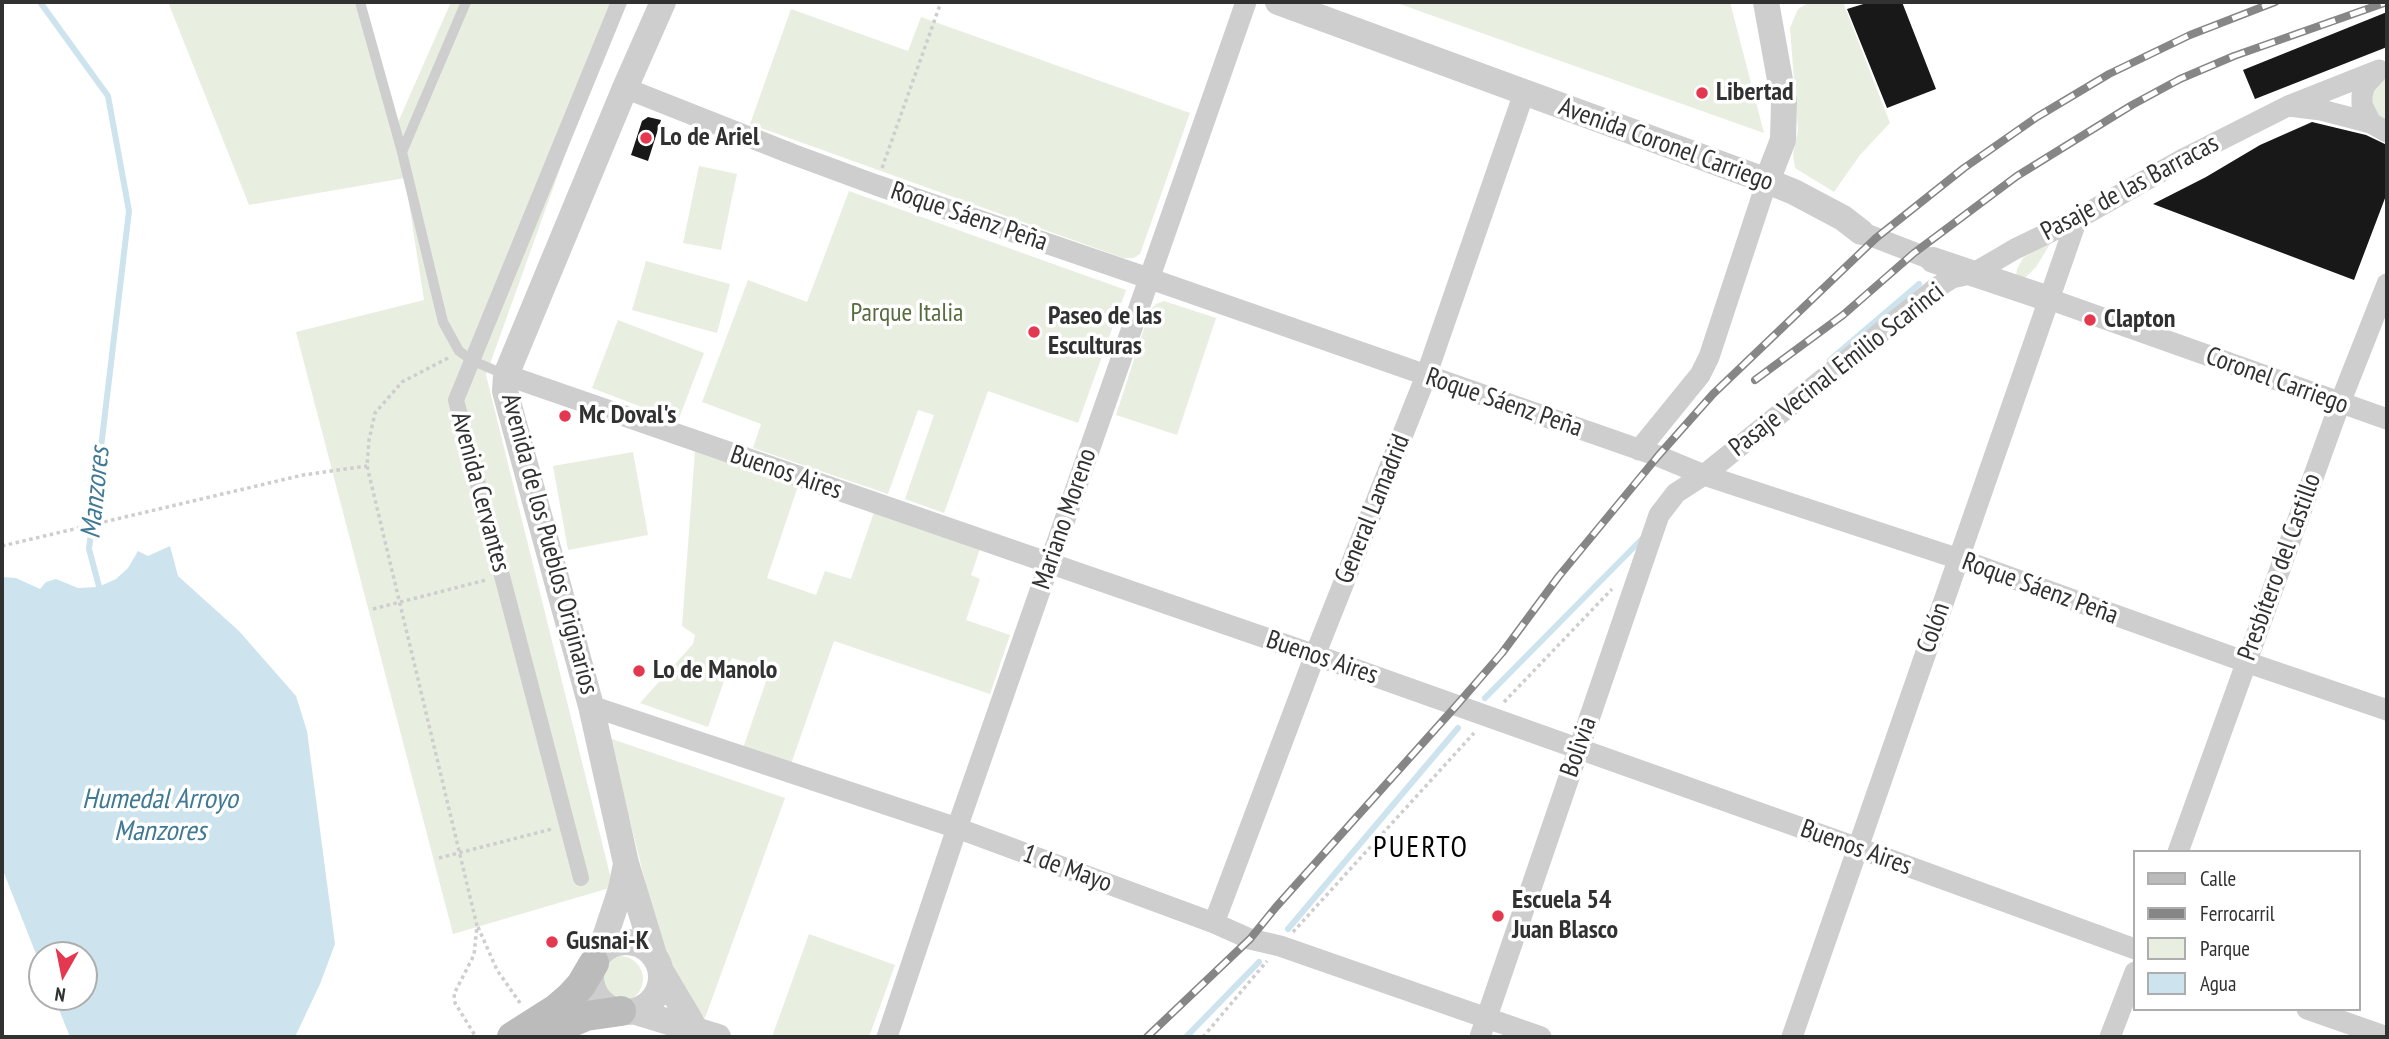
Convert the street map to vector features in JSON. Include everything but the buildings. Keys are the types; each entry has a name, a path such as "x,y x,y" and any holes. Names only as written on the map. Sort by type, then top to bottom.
{"main road":[{"path":"530,1033 582,985 597,958"},
{"path":"530,1033 558,1028 586,1017 627,1011"}],"street":[{"name":"Avenida Cervantes","path":"581,878 456,400 619,2"},
{"name":"Avenida de los Pueblos Originarios","path":"663,2 506,375 505,391 592,706 626,863 658,964 707,1033"},
{"name":"Mariano Moreno","path":"887,1037 957,828 1246,2"},
{"name":"Avenida Coronel Carriego","path":"1278,2 1766,181 1794,192 1843,218 1861,232 1933,260 2049,299"},
{"path":"1639,450 1700,375 1709,357 1766,181 1783,140 1784,102 1768,3"},
{"name":"Pasaje de las Barracas","path":"1974,273 2185,158 2288,106 2383,69"},
{"name":"Pasaje de las Barracas","path":"2382,130 2362,105 2362,94 2365,85 2383,69"},
{"name":"Roque Sáenz Peña","path":"625,88 876,185 1148,278 1704,475 1958,559 2387,710"},
{"name":"General Lamadrid","path":"1214,923 1315,655 1426,376 1524,93"},
{"name":"Pasaje de las Barracas","path":"2288,106 2321,110 2382,130"},
{"name":"Colón","path":"1792,1037 2077,219"},
{"name":"Pasaje Vecinal Emilio Scarinci","path":"1704,475 1936,288 1952,278 1974,273"},
{"name":"Presbítero del Castillo","path":"2179,850 2340,403 2387,284"},
{"name":"Coronel Carriego","path":"2049,299 2387,419"},
{"name":"Buenos Aires","path":"506,375 1315,655 2134,949"},
{"name":"Bolivia","path":"1483,1027 1659,514 1676,494 1704,475"},
{"name":"1 de Mayo","path":"592,706 957,828 1214,923 1250,939 1280,946 1483,1027 1541,1037"},
{"name":"Avenida de los Pueblos Originarios","path":"597,958 621,889 626,863"},
{"path":"627,1011 652,1001 661,984 658,964 645,947 634,942 610,945 597,958 591,974 596,995 611,1008 707,1033"},
{"path":"2110,1037 2134,975"},
{"path":"2313,1011 2387,1037"}],"lane":[{"path":"360,2 402,152 443,322 459,351 473,361 506,375"},
{"path":"402,152 466,2"}],"path":[{"path":"876,185 941,2"},
{"path":"459,351 435,367 402,382 375,413 367,466 477,926 530,1033"},
{"path":"2,546 303,475 367,466"},
{"path":"373,609 502,577"},
{"path":"1203,1037 1280,946 1618,582"},
{"path":"439,858 567,825"},
{"path":"476,1037 455,1003 454,994 474,955 477,926"}],"green space":[{"path":"168,2 355,2 395,129 451,2 620,2 486,375 613,887 453,934 296,332 424,300 405,178 249,205"},
{"name":"Libertad","path":"1394,2 1730,2 1764,133 1538,53"},
{"path":"1810,2 1843,2 1890,123 1860,155 1834,192 1795,168 1793,154 1798,130 1790,28 1798,9"},
{"path":"791,9 908,51 921,17 1190,113 1140,254 1134,258 1123,258 750,124"},
{"path":"2387,75 2387,127 2378,122 2369,93"},
{"path":"699,166 737,174 721,250 683,243"},
{"name":"Parque Italia","path":"849,191 1126,290 1078,423 988,391 944,513 905,499 934,415 918,410 888,494 753,448 761,424 702,402 748,280 807,302"},
{"path":"2055,236 2036,267 2023,280 2016,277 2023,258"},
{"path":"646,261 730,284 717,333 632,310"},
{"path":"1164,301 1216,318 1177,435 1116,415 1150,310"},
{"path":"618,320 704,353 678,421 592,388"},
{"path":"695,451 798,486 767,578 816,595 825,571 851,579 874,512 980,549 971,575 980,579 966,620 1010,635 990,694 834,641 791,764 743,748 770,670 732,658 708,727 640,703 693,644 695,635 682,626"},
{"path":"633,452 648,535 568,550 553,466"},
{"path":"609,738 785,798 705,1018 683,991 663,952"},
{"path":"809,934 895,965 869,1037 772,1037"},
{"path":"620,956 637,962 643,979 637,996 620,1002 603,996 597,979 603,962"}],"water":[{"name":"Humedal Arroyo Manzores","path":"170,546 178,576 239,631 296,696 307,731 335,944 295,1037 70,1037 60,1011 98,1011 98,941 31,941 2,868 2,577 16,578 40,589 46,582 56,579 78,588 98,587 116,579 128,568 138,551 148,556"}],"waterway":[{"name":"Manzores","path":"40,2 108,96 129,211 89,549 101,594"},
{"path":"1830,360 1919,284"},
{"path":"1485,698 1641,540"},
{"path":"1288,929 1458,728"},
{"path":"1186,1037 1259,962"}],"railway":[{"path":"1147,1037 1250,939 1456,706 1502,653 1559,576 1713,394 1876,238 1964,168 2037,117 2109,74 2190,35 2275,2"},
{"path":"1755,380 1843,315 1914,253 2017,176 2132,105 2180,79 2234,56 2387,2"}],"place":[{"name":"Libertad","path":"1702,93"},
{"name":"Lo de Ariel","path":"646,138"},
{"name":"Clapton","path":"2090,320"},
{"name":"Paseo de las Esculturas","path":"1034,332"},
{"name":"Mc Doval's","path":"565,416"},
{"name":"Lo de Manolo","path":"639,671"},
{"name":"Escuela 54 Juan Blasco","path":"1498,916"},
{"name":"Gusnai-K","path":"552,942"}],"district":[{"name":"PUERTO","path":"1421,848"}]}
